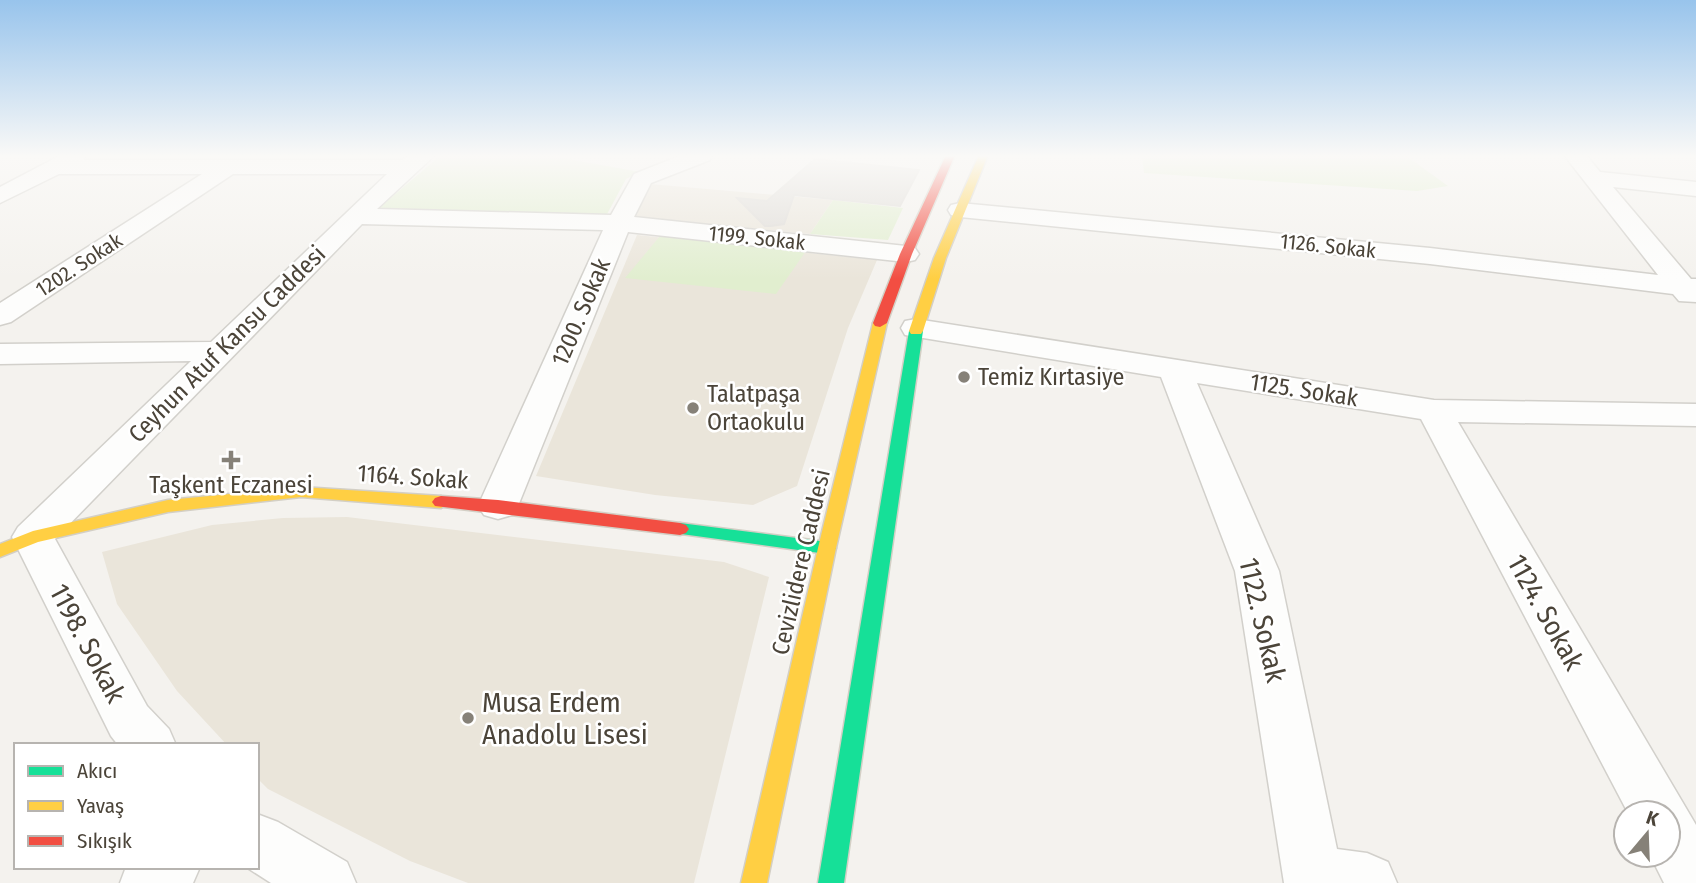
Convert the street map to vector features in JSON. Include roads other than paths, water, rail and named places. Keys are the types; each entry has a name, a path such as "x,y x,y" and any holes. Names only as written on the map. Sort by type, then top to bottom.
{"main road":[{"name":"Cevizlidere Caddesi","path":"754,883 827,548 879,327 906,254 932,196"},
{"path":"831,883 916,328 940,258 966,196"},
{"path":"906,254 940,258"},
{"name":"1164. Sokak","path":"16,544 168,506 301,492 498,506 827,548"}],"street":[{"name":"1202. Sokak","path":"0,316 183,196"},
{"name":"Ceyhun Atuf Kansu Caddesi","path":"16,544 378,196"},
{"name":"1200. Sokak","path":"498,506 619,223 633,196"},
{"path":"1609,196 1691,293"},
{"name":"1126. Sokak","path":"960,210 1430,256 1691,293"},
{"name":"1199. Sokak","path":"356,216 619,223 906,254"},
{"name":"1125. Sokak","path":"916,328 1434,411 1696,415"},
{"path":"0,354 219,351"},
{"name":"1122. Sokak","path":"1174,369 1257,571 1331,880"},
{"name":"1124. Sokak","path":"1434,411 1650,799"},
{"name":"1198. Sokak","path":"16,544 129,721 148,743"},
{"path":"259,843 326,883"},
{"path":"1682,856 1696,882"},
{"path":"150,883 168,869"}],"place":[{"name":"Temiz Kırtasiye","path":"964,377"},
{"name":"Talatpaşa Ortaokulu","path":"693,408"},
{"name":"Taşkent Eczanesi","path":"231,460"},
{"name":"Musa Erdem Anadolu Lisesi","path":"468,718"}]}
